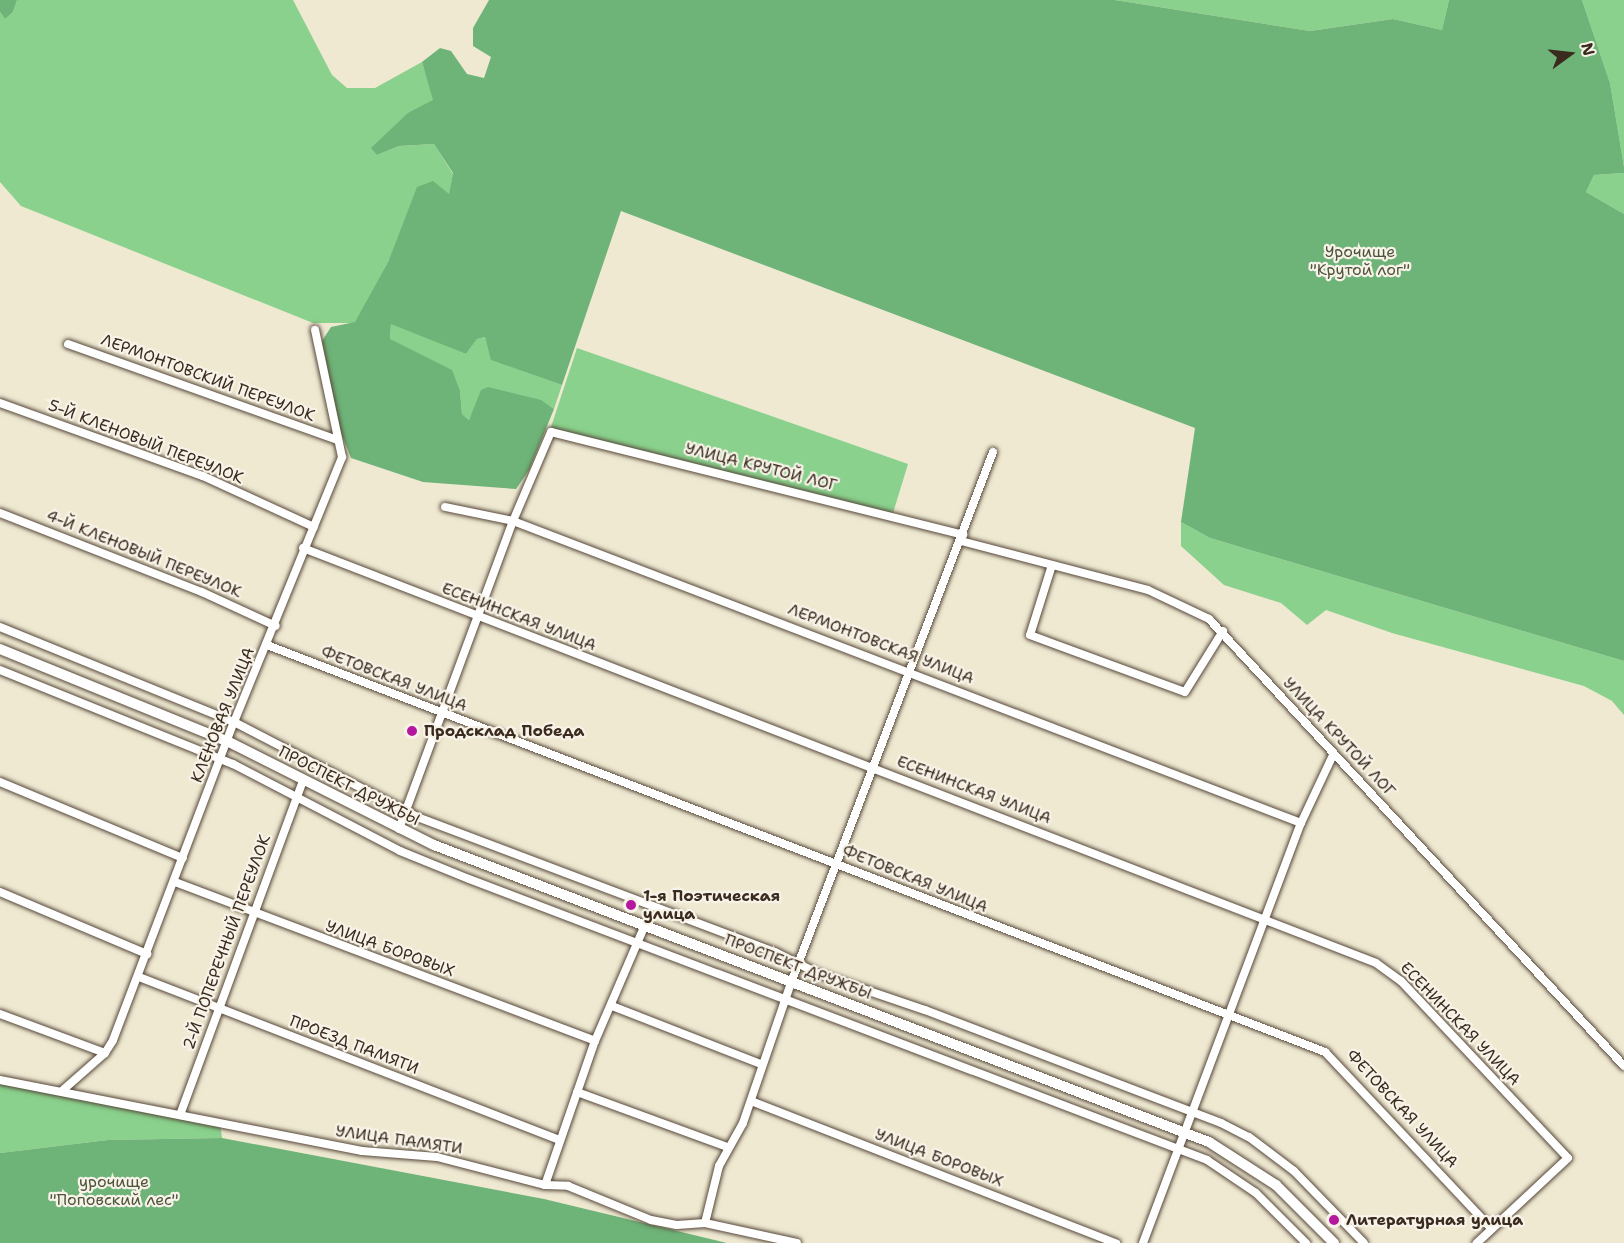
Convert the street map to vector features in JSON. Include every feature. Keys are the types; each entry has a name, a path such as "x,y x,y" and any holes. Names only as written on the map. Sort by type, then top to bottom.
{"main road":[{"name":"ПРОСПЕКТ ДРУЖБЫ","path":"0,649 227,741 399,829 1184,1131 1252,1167 1294,1202 1334,1243"}],"street":[{"name":"КЛЕНОВАЯ УЛИЦА","path":"63,1090 105,1053 139,977 234,722 276,626 303,548 342,457 315,330"},
{"name":"ЛЕРМОНТОВСКИЙ ПЕРЕУЛОК","path":"68,344 337,440"},
{"name":"5-Й КЛЕНОВЫЙ ПЕРЕУЛОК","path":"0,403 203,476 314,526"},
{"name":"УЛИЦА КРУТОЙ ЛОГ","path":"513,521 551,432 962,538 1159,594 1209,619 1223,631 1332,757 1368,790 1624,1066"},
{"path":"705,1223 727,1147 751,1101 761,1065 792,980 993,452"},
{"name":"ЛЕРМОНТОВСКАЯ УЛИЦА","path":"446,507 513,521 1301,823"},
{"name":"4-Й КЛЕНОВЫЙ ПЕРЕУЛОК","path":"0,513 202,592 276,626"},
{"path":"399,829 513,521"},
{"name":"ЕСЕНИНСКАЯ УЛИЦА","path":"303,548 476,617 1267,918 1376,963 1401,981 1568,1158 1492,1229"},
{"path":"1052,565 1030,635 1185,692 1223,631"},
{"path":"0,627 234,722 406,811 799,964 1193,1111 1274,1154 1320,1195 1364,1243"},
{"name":"ФЕТОВСКАЯ УЛИЦА","path":"267,645 441,714 837,864 975,920 1231,1014 1331,1056 1492,1229"},
{"path":"0,670 221,759 298,795 400,851 1179,1148 1239,1179 1272,1206 1306,1243"},
{"path":"1143,1243 1301,823 1332,757"},
{"name":"2-Й ПОПЕРЕЧНЫЙ ПЕРЕУЛОК","path":"180,1114 303,780"},
{"path":"0,782 183,858"},
{"name":"УЛИЦА БОРОВЫХ","path":"175,882 254,915 595,1041"},
{"path":"0,892 147,954"},
{"path":"545,1185 595,1041 645,925"},
{"name":"ПРОЕЗД ПАМЯТИ","path":"139,977 559,1140"},
{"path":"612,1006 761,1065"},
{"path":"0,1014 105,1053"},
{"name":"УЛИЦА ПАМЯТИ","path":"0,1080 63,1090 362,1151 437,1157 545,1185 568,1186 651,1220 677,1225 705,1223 797,1243"},
{"path":"577,1092 727,1147"},
{"name":"УЛИЦА БОРОВЫХ","path":"751,1101 1116,1243"},
{"path":"1477,1243 1492,1229"}],"green space":[{"path":"0,0 17,0 13,12 5,19 0,12"},
{"path":"17,0 293,0 332,75 347,88 375,88 422,62 434,100 409,112 377,155 399,146 434,144 453,174 449,195 389,260 355,323 313,323 21,206 0,182 0,12 5,19 13,12"},
{"name":"Урочище \"Крутой лог\"","path":"489,0 1115,0 1310,31 1393,19 1442,30 1449,0 1582,0 1610,83 1624,167 1624,173 1594,175 1586,192 1624,214 1624,661 1210,538 1181,522 1195,428 621,211 562,385 491,360 485,337 477,339 466,354 391,324 390,339 452,370 460,391 462,414 469,420 481,390 488,387 541,400 554,409 529,470 516,489 423,482 351,458 340,430 322,341 331,327 355,322 389,260 417,187 433,181 449,194 453,173 434,144 399,146 377,155 371,148 409,112 433,100 422,62 440,48 451,51 467,74 484,78 491,57 473,46 473,28"},
{"path":"1115,0 1449,0 1442,30 1393,19 1310,31"},
{"path":"1582,0 1624,0 1624,167 1610,83"},
{"path":"1624,173 1624,214 1586,192 1594,175"},
{"path":"391,323 466,354 477,339 485,337 492,360 562,385 554,409 540,400 475,407 469,420 462,414 460,391 390,339"},
{"path":"577,348 908,464 893,513 550,430"},
{"path":"1181,522 1210,538 1624,661 1624,715 1612,701 1584,686 1392,633 1326,610 1307,625 1281,603 1224,585 1181,546"},
{"path":"0,1084 220,1123 222,1138 108,1140 0,1153"},
{"name":"урочище \"Поповский лес\"","path":"222,1138 544,1199 727,1243 0,1243 0,1153 108,1140"}],"place":[{"name":"Продсклад Победа","path":"412,731"},
{"name":"1-я Поэтическая улица","path":"631,905"},
{"name":"Литературная улица","path":"1334,1220"}]}
